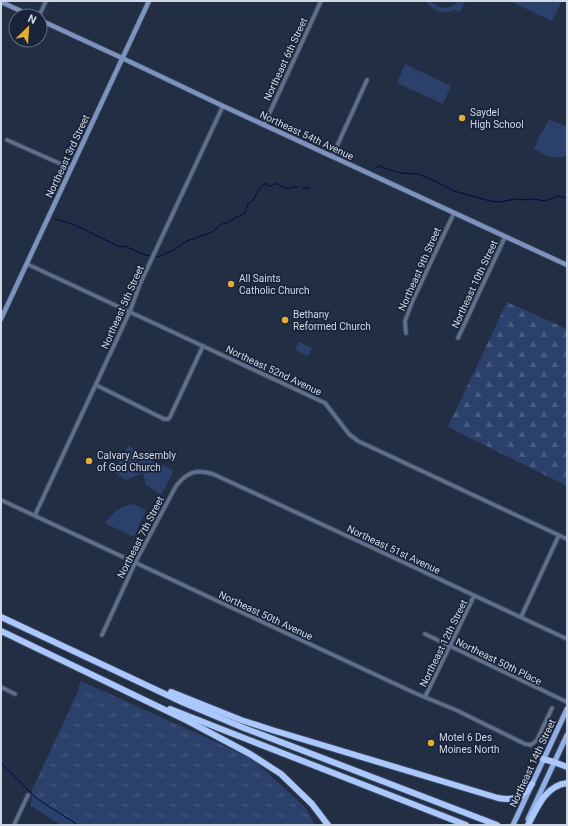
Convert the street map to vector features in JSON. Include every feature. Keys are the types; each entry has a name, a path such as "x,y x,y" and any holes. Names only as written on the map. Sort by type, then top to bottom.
{"highway":[{"path":"1,613 47,638"},
{"path":"1,617 182,702 244,728 496,825"},
{"path":"1,633 130,693 250,754 281,774 302,793 328,825"},
{"path":"135,679 253,724 498,798 517,798 526,793 532,784"},
{"path":"130,693 466,825"},
{"path":"543,759 567,767"},
{"path":"526,825 544,796 554,787 567,783"}],"main road":[{"name":"Northeast 3rd Street","path":"1,319 149,1"},
{"path":"1,2 14,8"},
{"name":"Northeast 54th Avenue","path":"48,24 567,266"},
{"name":"Northeast 14th Street","path":"513,825 567,709"},
{"name":"Northeast 14th Street","path":"526,825 567,735"}],"street":[{"name":"Northeast 6th Street","path":"264,125 321,1"},
{"path":"332,157 367,80"},
{"name":"Northeast 5th Street","path":"35,515 223,106"},
{"path":"7,140 70,168"},
{"name":"Northeast 9th Street","path":"406,333 405,322 412,302 454,213"},
{"name":"Northeast 10th Street","path":"458,338 505,237"},
{"name":"Northeast 52nd Avenue","path":"27,264 325,402 349,434 358,441 567,539"},
{"path":"96,385 164,419 168,419 203,346"},
{"name":"Northeast 7th Street","path":"102,635 135,563 172,494 181,481 192,473 198,471 213,474"},
{"name":"Northeast 51st Avenue","path":"213,474 567,639"},
{"name":"Northeast 50th Avenue","path":"1,500 410,691 456,710 525,744 531,745 537,740 552,708"},
{"path":"521,617 559,535"},
{"name":"Northeast 12th Street","path":"425,697 474,596"},
{"name":"Northeast 50th Place","path":"425,634 567,702"},
{"path":"1,687 15,694"},
{"path":"14,825 28,794"}],"green space":[{"path":"426,1 446,8 460,1 465,1 460,12 455,10 443,12 435,10"},
{"path":"510,1 562,1 552,21"},
{"path":"405,64 451,86 443,104 397,83"},
{"path":"550,120 567,126 567,155 563,157 546,155 534,149 541,133"},
{"path":"507,302 567,329 567,486 448,427"},
{"path":"299,342 312,348 308,356 295,350"},
{"path":"128,446 150,460 171,469 173,472 161,495 146,485 143,473 126,480 114,472"},
{"path":"133,504 146,510 135,535 131,536 105,523 117,510 124,506"},
{"path":"81,681 251,758 305,807 315,825 61,825 31,806 32,790 77,694"}],"waterway":[{"path":"375,168 379,166 400,173 418,174 454,191 490,201 500,202 515,199 534,199 545,201 558,196 567,198"},
{"path":"156,256 158,257 174,250 187,241 212,232 222,224 229,222 245,213 248,204 253,200 259,189 266,183 268,186 278,184 287,188 298,187"},
{"path":"303,188 310,188"},
{"path":"55,219 73,224 120,247 125,246 150,256"},
{"path":"1,763 36,798 78,825"}],"place":[{"name":"Saydel High School","path":"462,118"},
{"name":"All Saints Catholic Church","path":"231,284"},
{"name":"Bethany Reformed Church","path":"285,320"},
{"name":"Calvary Assembly of God Church","path":"89,461"},
{"name":"Motel 6 Des Moines North","path":"431,743"}]}
